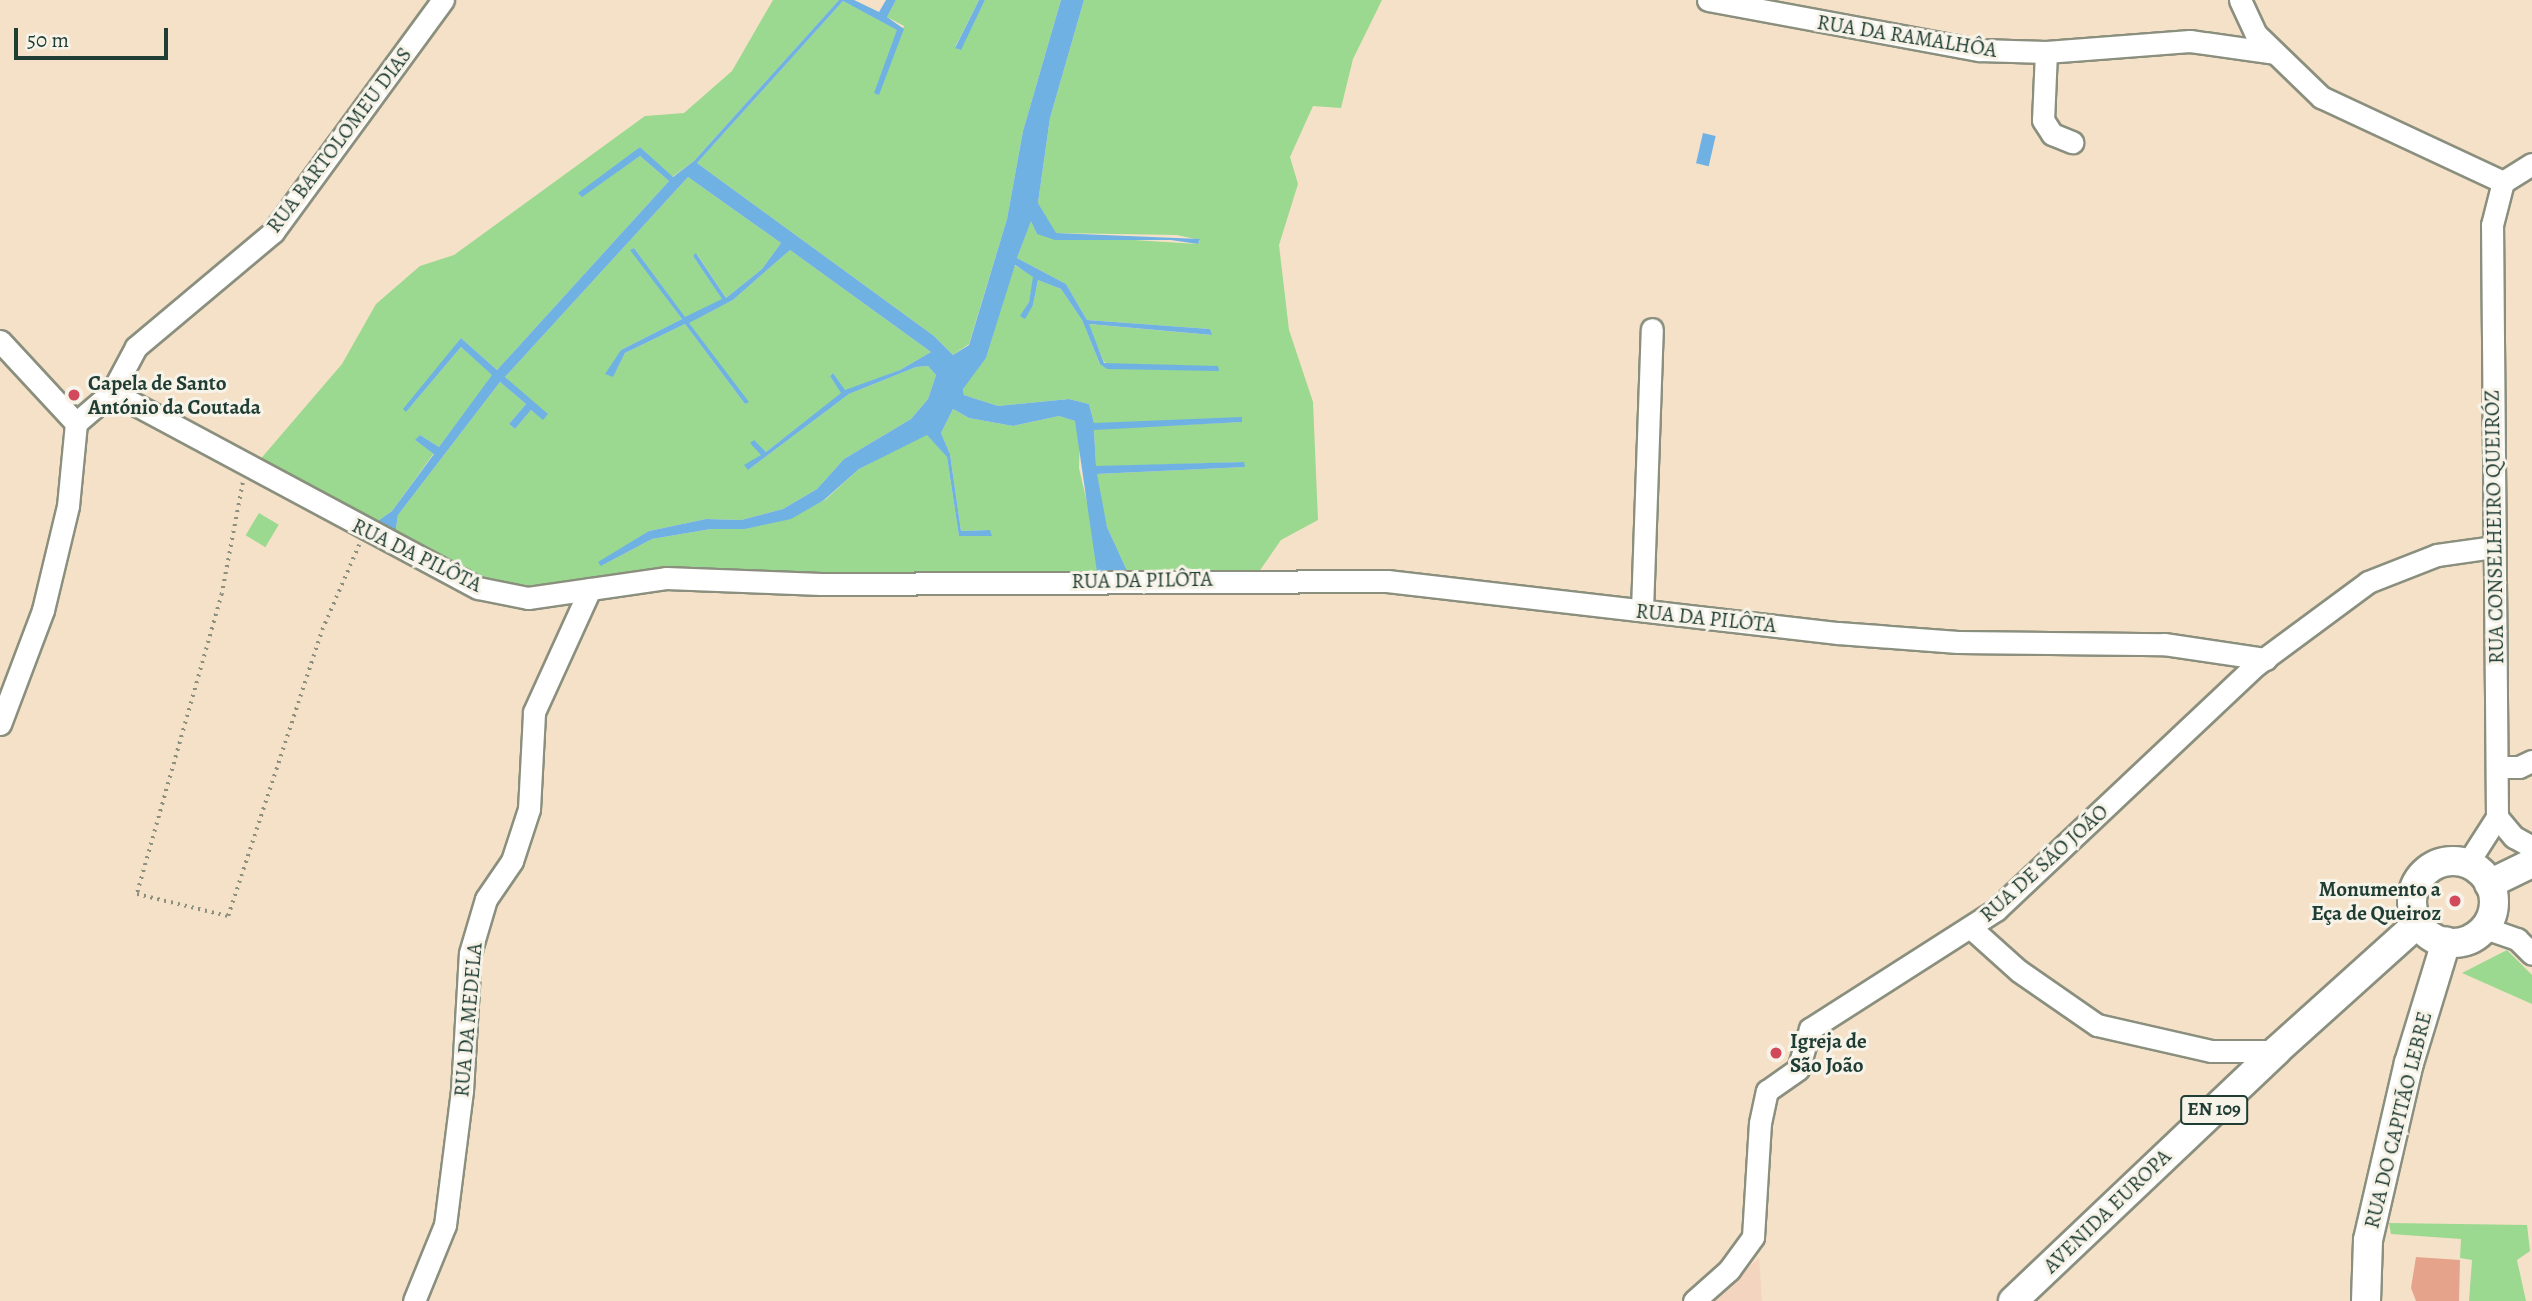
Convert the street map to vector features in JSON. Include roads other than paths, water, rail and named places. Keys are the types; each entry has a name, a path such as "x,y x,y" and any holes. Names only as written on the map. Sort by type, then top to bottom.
{"main road":[{"path":"2442,862 2467,864 2489,884 2494,906 2484,928 2463,942 2446,942 2418,923 2412,899 2421,876 2442,862"},
{"path":"2489,884 2532,863"},
{"name":"AVENIDA EUROPA","path":"2013,1301 2276,1051 2418,923"},
{"name":"RUA DO CAPITÃO LEBRE","path":"2366,1301 2368,1240 2409,1063 2446,942"}],"street":[{"name":"RUA BARTOLOMEU DIAS","path":"112,391 136,347 273,232 443,0"},
{"name":"RUA DA RAMALHÔA","path":"1708,0 1979,50 2046,52 2190,40 2274,53"},
{"path":"2240,0 2256,34 2321,97 2502,182 2532,164"},
{"path":"2046,52 2043,120 2052,134 2072,142"},
{"name":"RUA CONSELHEIRO QUEIRÓZ","path":"2497,817 2492,225 2502,182"},
{"path":"1642,610 1652,330"},
{"path":"0,341 76,423"},
{"path":"0,724 43,610 68,506 76,423 112,391"},
{"name":"RUA DA PILÔTA","path":"112,391 246,467 478,588 528,598 666,578 821,584 1300,579 1387,581 1878,636 1958,642 2164,644 2266,659"},
{"name":"RUA DE SÃO JOÃO","path":"1694,1301 1712,1293 1753,1237 1760,1123 1768,1091 1798,1069 1810,1029 1971,929 2266,659 2368,582 2437,555 2494,547"},
{"name":"RUA DA MEDELA","path":"414,1301 447,1212 462,1091 470,953 486,899 512,861 530,809 534,712 590,589"},
{"path":"2497,767 2532,761"},
{"path":"2467,864 2497,817 2514,837 2532,847"},
{"path":"2484,928 2517,939 2532,954"},
{"path":"1971,929 2019,971 2097,1025 2211,1051 2276,1051"}],"water":[{"path":"839,0 854,0 879,12 886,0 896,0 887,17 904,29 879,95 874,93 897,30 843,1 697,163 934,336 953,355 969,345 1007,219 1023,131 1061,0 1084,0 1050,118 1038,203 1056,233 1200,239 1198,244 1171,240 1055,240 1037,234 1031,221 1017,258 1066,284 1087,320 1210,329 1212,335 1089,324 1104,363 1218,366 1219,371 1107,369 1100,364 1082,320 1061,289 1038,280 1033,305 1025,319 1020,316 1029,302 1033,277 1015,265 986,358 963,389 964,395 998,406 1069,399 1089,404 1094,423 1242,417 1242,422 1094,430 1096,466 1244,462 1245,467 1097,474 1107,527 1129,575 1097,572 1075,421 1059,416 1013,426 969,418 953,409 941,433 950,454 961,531 990,530 992,536 959,536 947,457 927,435 859,469 824,500 791,519 745,529 711,529 652,539 601,566 598,562 649,531 706,519 741,520 783,509 817,489 844,459 911,419 928,399 936,375 928,366 916,367 849,394 748,470 744,465 761,455 750,443 754,440 766,452 841,393 830,376 833,373 845,390 900,370 931,352 790,250 733,300 689,323 749,402 745,404 685,324 625,353 613,377 605,374 621,350 682,319 630,250 634,248 685,317 722,299 693,256 696,253 726,298 762,269 781,243 688,177 505,377 548,414 543,420 531,410 515,429 509,424 526,404 500,382 398,515 395,535 375,523 392,511 434,454 415,440 420,435 439,447 492,375 461,347 406,412 403,409 461,338 497,370 669,181 640,156 582,197 578,193 640,147 673,177 694,161"},
{"path":"979,0 985,0 961,50 955,48"},
{"path":"1703,133 1716,136 1709,166 1696,163"}],"place":[{"name":"Capela de Santo António da Coutada","path":"74,395"},
{"name":"Monumento a Eça de Queiroz","path":"2455,901"},
{"name":"Igreja de São João","path":"1776,1053"}]}
